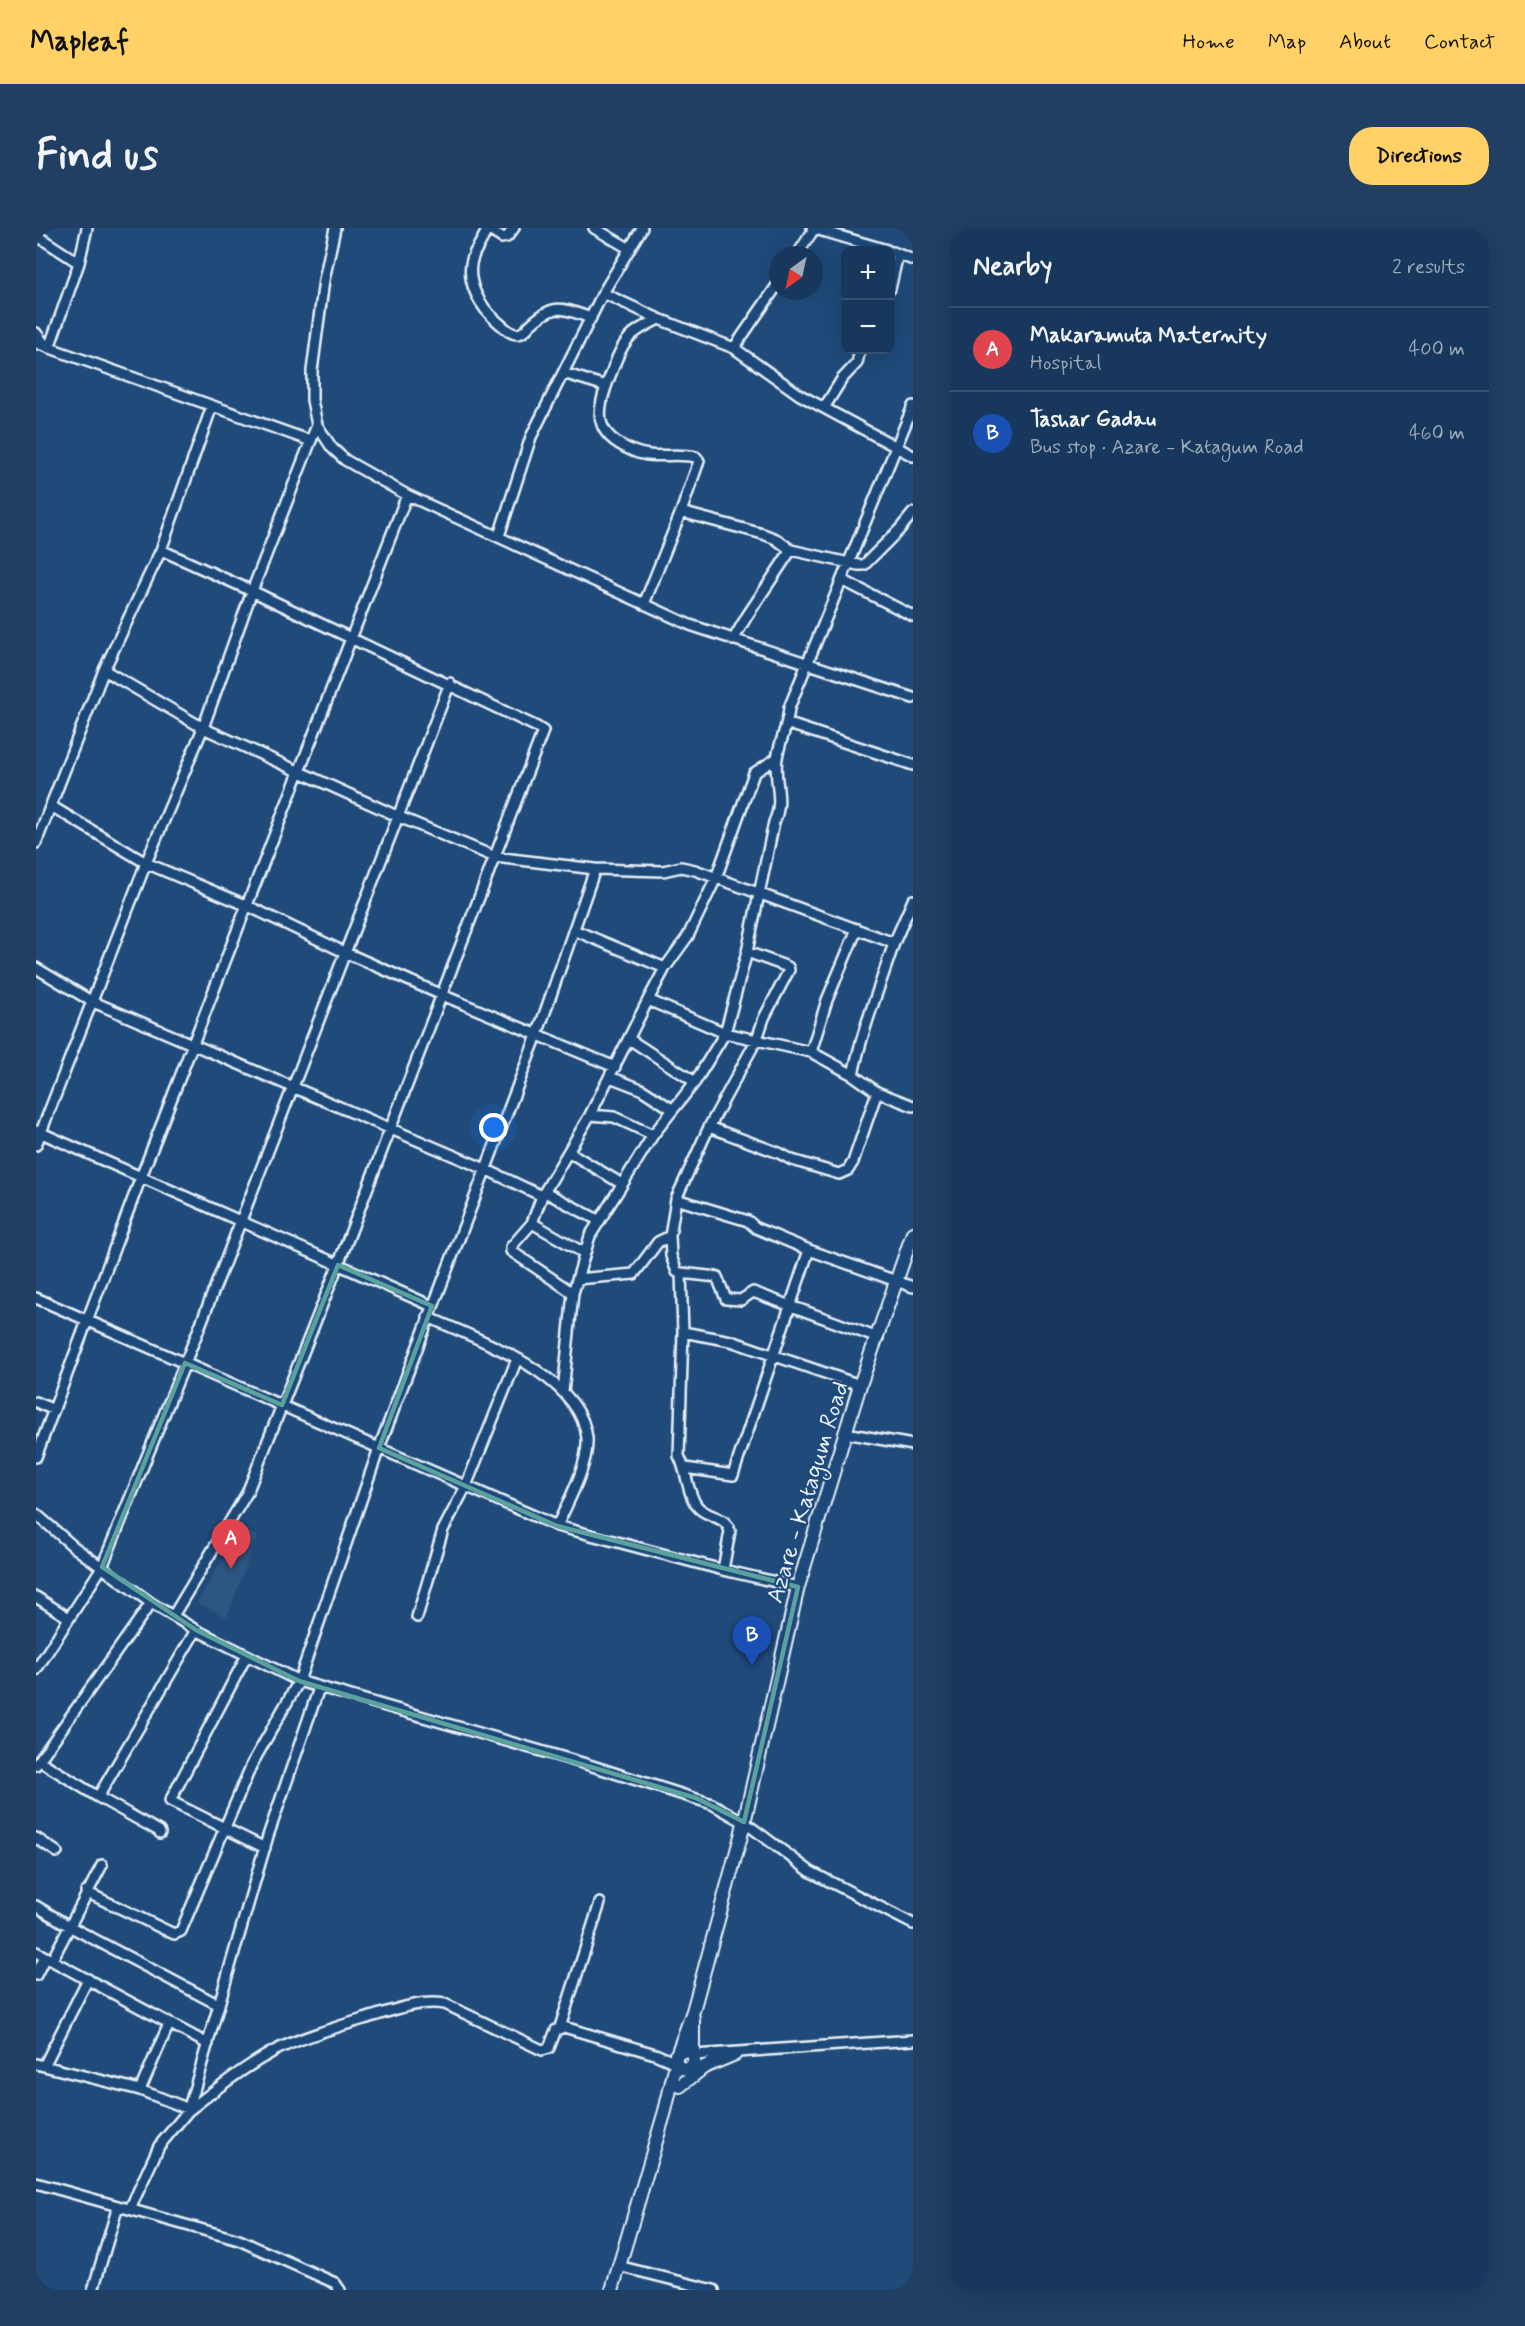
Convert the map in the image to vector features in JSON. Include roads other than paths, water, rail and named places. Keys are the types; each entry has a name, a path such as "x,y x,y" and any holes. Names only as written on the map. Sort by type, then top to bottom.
{"main road":[{"name":"Azare - Katagum Road","path":"612,2290 693,2011 744,1822 798,1587 860,1385 912,1239"},
{"name":"Azare - Katagum Road","path":"679,2060 694,2063 693,2011"},
{"path":"680,2086 704,2067 735,2054"},
{"name":"Azare - Katagum Road","path":"664,2111 680,2086 679,2060"}],"street":[{"path":"44,346 79,263 87,228"},
{"path":"335,228 324,280 312,371 312,400 317,425 332,448 345,460 407,495 690,625 913,698"},
{"path":"514,228 507,237 486,229 474,255 471,269 474,287 479,302 487,313 510,332 518,334 543,313 552,309 562,309 591,318"},
{"path":"594,228 630,249"},
{"path":"499,536 531,437 603,293 642,228"},
{"path":"802,246 813,228 872,246"},
{"path":"36,235 79,263"},
{"path":"895,253 913,260"},
{"path":"603,293 659,319 734,348 800,395 913,456"},
{"path":"734,348 769,297"},
{"path":"644,604 699,461 690,455 646,456 614,441 604,432 600,421 600,409 606,386 621,349 629,337 659,319"},
{"path":"36,333 44,346 311,441"},
{"path":"824,408 842,379 856,363 859,354"},
{"path":"563,373 606,386"},
{"path":"36,843 104,670 160,550 212,406"},
{"path":"563,1392 573,1293 584,1253 598,1220 653,1135 694,1082 725,1033 747,952 774,822 780,810 777,758 789,724 789,708 913,406"},
{"path":"36,1145 38,1132 202,729 252,591 317,425"},
{"path":"36,1457 141,1177 407,495"},
{"path":"681,512 763,534 776,539 790,550 849,564 864,565 913,513"},
{"path":"160,550 450,683 543,731 338,1265 247,1493 173,1616"},
{"path":"733,640 790,550"},
{"path":"842,580 913,616"},
{"path":"104,670 202,729 495,857 595,869 663,871 681,867 894,943"},
{"path":"36,1670 102,1567 185,1363 450,683"},
{"path":"789,724 913,765"},
{"path":"573,1293 511,1251 511,1247 532,1222 543,1194 590,1115 665,968 688,936 716,878 754,773 777,758"},
{"path":"51,806 146,863 248,906 442,995 615,1067"},
{"path":"86,1892 174,1934 181,1931 252,1764 299,1681 379,1448 537,1035 595,869"},
{"path":"853,1075 858,1047 866,1032 894,943 913,900"},
{"path":"811,1052 827,1000 857,929"},
{"path":"574,930 665,968"},
{"path":"747,952 788,967 789,970 764,1018 757,1040 709,1127 676,1199 670,1236 674,1266 681,1273 717,1277 726,1299 741,1300 753,1292 878,1338"},
{"path":"36,968 92,1001 543,1194 598,1220"},
{"path":"648,1000 725,1033 811,1052 853,1075 877,1092 913,1106"},
{"path":"628,1039 694,1082"},
{"path":"610,1077 641,1089 672,1109"},
{"path":"709,1127 792,1160 839,1174 848,1170 853,1162 877,1092"},
{"path":"590,1115 615,1117 653,1135"},
{"path":"38,1132 432,1306"},
{"path":"569,1152 622,1184"},
{"path":"676,1199 748,1221 756,1228 809,1250 913,1287"},
{"path":"532,1222 584,1253"},
{"path":"577,1279 634,1274 658,1242 670,1236"},
{"path":"686,1468 733,1475 809,1250"},
{"path":"681,1273 683,1332 679,1456 686,1468 696,1505 707,1514 721,1519 730,1531 723,1570"},
{"path":"36,1298 558,1526 723,1570 798,1587"},
{"path":"428,1317 517,1359 555,1383 582,1419 587,1440 583,1464 558,1526"},
{"path":"683,1332 731,1341 860,1385"},
{"path":"417,1617 443,1530 466,1486 517,1359"},
{"path":"36,1402 54,1410"},
{"path":"845,1433 913,1445"},
{"path":"36,1514 74,1547 151,1603 196,1630 299,1681 712,1804 744,1822 811,1872 913,1924"},
{"path":"36,1598 69,1618"},
{"path":"151,1603 38,1763 160,1833"},
{"path":"98,1797 196,1630"},
{"path":"247,1655 170,1801 265,1848"},
{"path":"189,2110 265,1848 319,1688"},
{"path":"36,1838 57,1852"},
{"path":"36,1975 44,1956 69,1926 102,1865"},
{"path":"130,2209 159,2146 189,2110 229,2078 276,2050 398,2008 432,2002 445,2004 542,2050 549,2048 556,2030 560,2027 600,1903"},
{"path":"36,1906 69,1926 219,2005"},
{"path":"44,1956 208,2044"},
{"path":"88,1979 40,2065 140,2090 189,2110"},
{"path":"140,2090 170,2024"},
{"path":"560,2027 679,2060"},
{"path":"693,2054 735,2054 913,2040"},
{"path":"36,2182 240,2240 335,2283 340,2290"},
{"path":"93,2290 118,2206"},
{"path":"618,2266 714,2290"}],"place":[{"name":"Makaramuta Maternity","path":"231,1569"},
{"name":"Tashar Gadau","path":"752,1666"}]}
